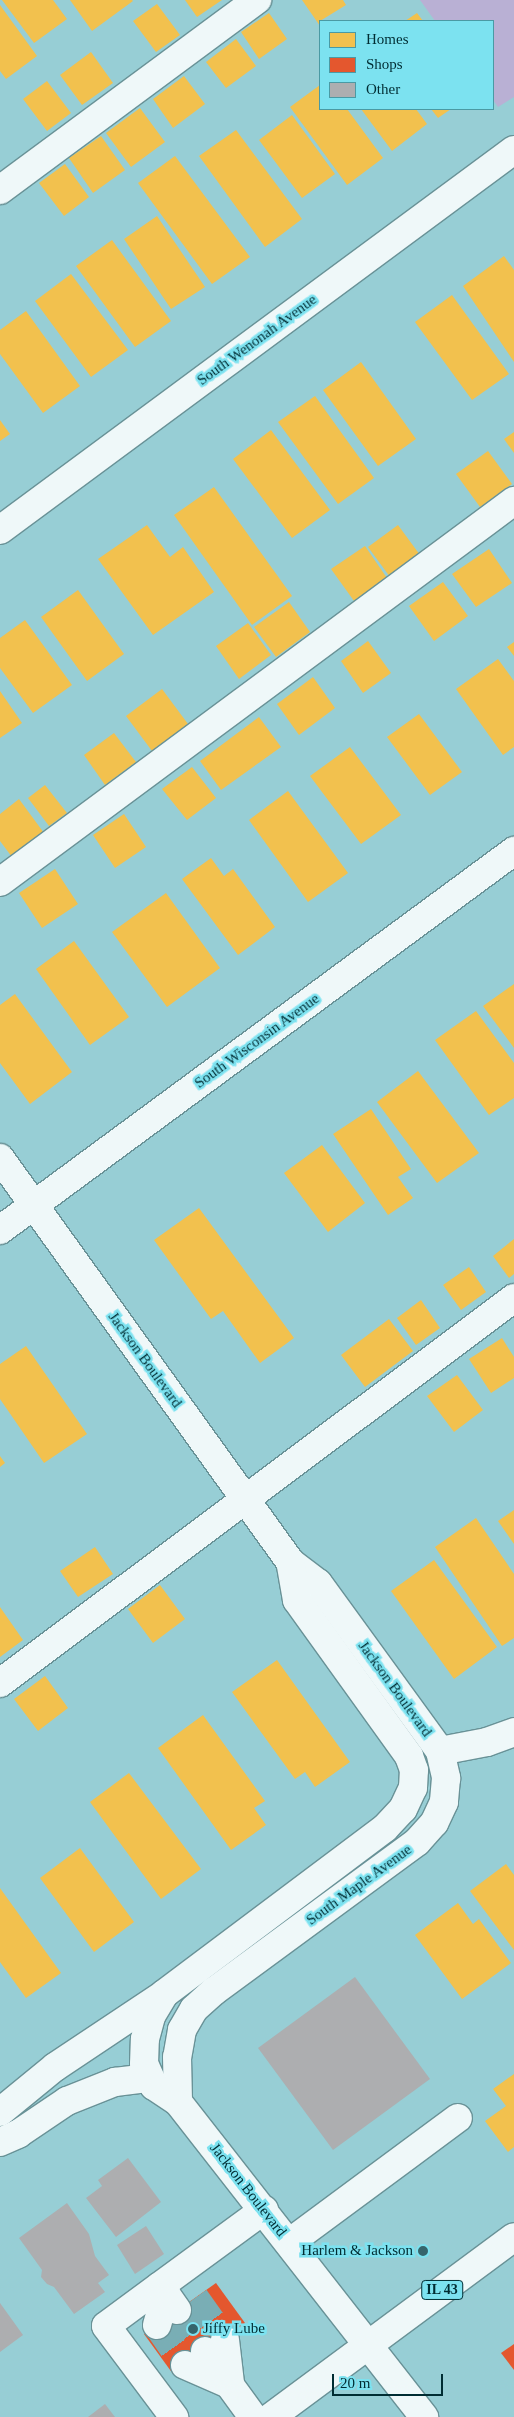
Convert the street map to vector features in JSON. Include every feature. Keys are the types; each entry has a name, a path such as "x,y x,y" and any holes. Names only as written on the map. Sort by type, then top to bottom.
{"street":[{"path":"0,190 257,0"},
{"name":"South Wenonah Avenue","path":"0,530 514,150"},
{"path":"0,882 514,502"},
{"name":"South Wisconsin Avenue","path":"0,1230 514,851"},
{"name":"Jackson Boulevard","path":"0,1158 290,1562 318,1583 440,1751"},
{"path":"0,1683 514,1298"},
{"name":"Jackson Boulevard","path":"290,1562 297,1600 409,1756"},
{"path":"440,1751 487,1742 514,1732"},
{"name":"South Maple Avenue","path":"178,2102 177,2047 182,2030 194,2009 214,1991 417,1842 434,1823 444,1802 446,1778 440,1751"},
{"name":"South Maple Avenue","path":"0,2112 55,2067 164,1994 385,1828 403,1809 413,1788 414,1770 409,1756"},
{"name":"South Maple Avenue","path":"149,2078 144,2064 145,2039 151,2016 164,1994"},
{"path":"0,2142 18,2134 67,2101 115,2082 149,2078 154,2086 178,2102"},
{"name":"Jackson Boulevard","path":"178,2102 370,2344 424,2417"},
{"path":"289,2242 458,2118"},
{"path":"174,2417 106,2326 171,2302 264,2210"},
{"name":"IL 43","path":"271,2417 514,2237"},
{"path":"230,2384 205,2352 254,2417"}],"shaded area":[{"path":"420,0 514,0 514,97 498,107 494,101 494,20 434,20"}],"building: Homes":[{"path":"2,0 53,0 67,19 34,43"},
{"path":"70,0 132,0 133,1 92,31"},
{"path":"185,0 222,0 197,17"},
{"path":"302,0 343,0 346,5 319,20 319,25"},
{"path":"157,4 180,35 156,52 133,21"},
{"path":"0,5 37,56 6,79 0,71"},
{"path":"269,13 287,39 259,59 241,32"},
{"path":"417,13 422,20 406,20"},
{"path":"236,39 256,66 226,88 206,62"},
{"path":"91,52 113,83 82,105 60,75"},
{"path":"184,76 205,104 173,128 153,99"},
{"path":"47,81 71,113 47,131 23,99"},
{"path":"319,86 319,110 348,110 383,158 347,185 290,107"},
{"path":"140,108 165,142 131,167 106,133"},
{"path":"362,110 417,110 427,124 392,151"},
{"path":"432,110 450,110 438,118"},
{"path":"292,115 335,174 302,198 259,140"},
{"path":"236,130 302,219 265,247 199,156"},
{"path":"101,136 125,170 93,193 69,158"},
{"path":"175,156 250,257 212,284 138,183"},
{"path":"65,164 89,197 64,216 39,183"},
{"path":"157,216 205,287 171,309 124,239"},
{"path":"112,240 171,321 135,347 76,266"},
{"path":"504,256 514,270 514,362 463,286"},
{"path":"71,274 128,350 91,377 35,301"},
{"path":"452,295 509,374 472,400 415,322"},
{"path":"26,311 80,386 43,413 0,354 0,330"},
{"path":"361,362 416,439 378,466 323,390"},
{"path":"315,396 374,478 338,504 278,422"},
{"path":"0,420 10,434 0,441"},
{"path":"271,430 330,510 292,538 233,459"},
{"path":"514,432 514,453 504,439"},
{"path":"488,451 512,484 480,507 456,474"},
{"path":"214,487 292,596 252,625 174,515"},
{"path":"147,525 170,557 183,547 214,592 153,635 98,559"},
{"path":"398,525 420,555 390,577 368,547"},
{"path":"365,546 387,578 354,601 331,569"},
{"path":"489,549 512,583 476,607 452,574"},
{"path":"443,582 468,616 434,641 409,606"},
{"path":"78,590 124,654 87,681 41,617"},
{"path":"289,602 310,632 276,657 254,627"},
{"path":"25,620 72,685 33,713 0,668 0,638"},
{"path":"248,623 271,655 239,679 216,646"},
{"path":"368,641 391,673 363,693 341,661"},
{"path":"514,642 514,656 507,647"},
{"path":"498,659 514,681 514,747 503,755 456,689"},
{"path":"313,677 335,708 299,735 277,704"},
{"path":"162,689 188,724 152,751 126,716"},
{"path":"0,691 22,723 0,738"},
{"path":"419,714 462,772 430,795 387,737"},
{"path":"259,717 281,747 221,790 200,761"},
{"path":"114,733 136,762 105,785 84,755"},
{"path":"350,747 401,815 361,844 310,776"},
{"path":"192,767 216,798 187,820 162,789"},
{"path":"45,785 67,813 49,826 28,798"},
{"path":"288,791 348,873 308,902 249,820"},
{"path":"19,799 44,833 12,857 0,841 0,814"},
{"path":"124,814 146,847 115,868 93,835"},
{"path":"211,858 224,876 233,869 275,927 238,955 182,879"},
{"path":"55,869 78,904 42,928 19,893"},
{"path":"166,893 220,968 167,1007 112,932"},
{"path":"74,941 129,1017 90,1045 36,969"},
{"path":"514,984 514,1048 483,1006"},
{"path":"15,994 72,1072 30,1104 0,1063 0,1005"},
{"path":"476,1011 514,1063 514,1098 489,1115 435,1040"},
{"path":"418,1071 479,1153 437,1183 377,1102"},
{"path":"371,1109 411,1169 398,1177 413,1198 388,1215 333,1134"},
{"path":"322,1145 365,1203 328,1232 284,1173"},
{"path":"199,1208 294,1338 260,1363 223,1311 211,1319 154,1240"},
{"path":"514,1239 514,1274 509,1278 493,1256"},
{"path":"469,1267 486,1292 461,1310 443,1285"},
{"path":"421,1300 440,1328 416,1345 397,1318"},
{"path":"389,1319 413,1351 365,1387 341,1355"},
{"path":"502,1338 514,1357 514,1378 491,1393 469,1359"},
{"path":"26,1346 87,1434 44,1463 0,1399 0,1364"},
{"path":"457,1375 483,1410 454,1432 427,1396"},
{"path":"0,1456 5,1463 0,1467"},
{"path":"514,1510 514,1544 498,1521"},
{"path":"476,1518 514,1574 514,1638 502,1646 435,1547"},
{"path":"95,1547 113,1574 78,1597 60,1571"},
{"path":"434,1560 497,1647 454,1679 391,1591"},
{"path":"160,1585 185,1619 153,1643 128,1609"},
{"path":"0,1607 23,1640 0,1657"},
{"path":"277,1660 350,1762 315,1787 305,1772 295,1779 232,1692"},
{"path":"45,1676 68,1708 38,1731 14,1699"},
{"path":"203,1715 265,1801 254,1808 266,1825 231,1850 158,1748"},
{"path":"129,1773 201,1869 161,1899 90,1802"},
{"path":"80,1848 134,1922 94,1952 40,1878"},
{"path":"506,1864 514,1875 514,1950 470,1891"},
{"path":"0,1888 61,1973 26,1998 0,1962"},
{"path":"458,1903 473,1924 479,1919 511,1963 462,1999 415,1935"},
{"path":"514,2074 514,2147 508,2152 485,2121 506,2106 493,2089"}],"building: Shops":[{"name":"Jiffy Lube","path":"216,2283 245,2323 173,2374 144,2334"},
{"path":"514,2344 514,2370 501,2353"}],"building: Other":[{"path":"355,1977 430,2079 333,2150 258,2048"},
{"path":"128,2158 161,2202 116,2237 86,2198 102,2186 98,2180"},
{"path":"67,2203 89,2234 95,2256 109,2275 98,2283 105,2292 74,2314 54,2287 47,2284 41,2277 42,2270 19,2238"},
{"path":"146,2226 164,2254 135,2274 117,2245"},
{"path":"0,2303 23,2335 0,2352"},
{"path":"105,2404 115,2417 88,2417"}],"tunnel":[{"path":"195,2298 225,2340"},
{"path":"177,2310 205,2351"},
{"path":"157,2325 185,2365"}],"place":[{"name":"Harlem & Jackson","path":"423,2251"},
{"name":"Jiffy Lube","path":"193,2329"}]}
